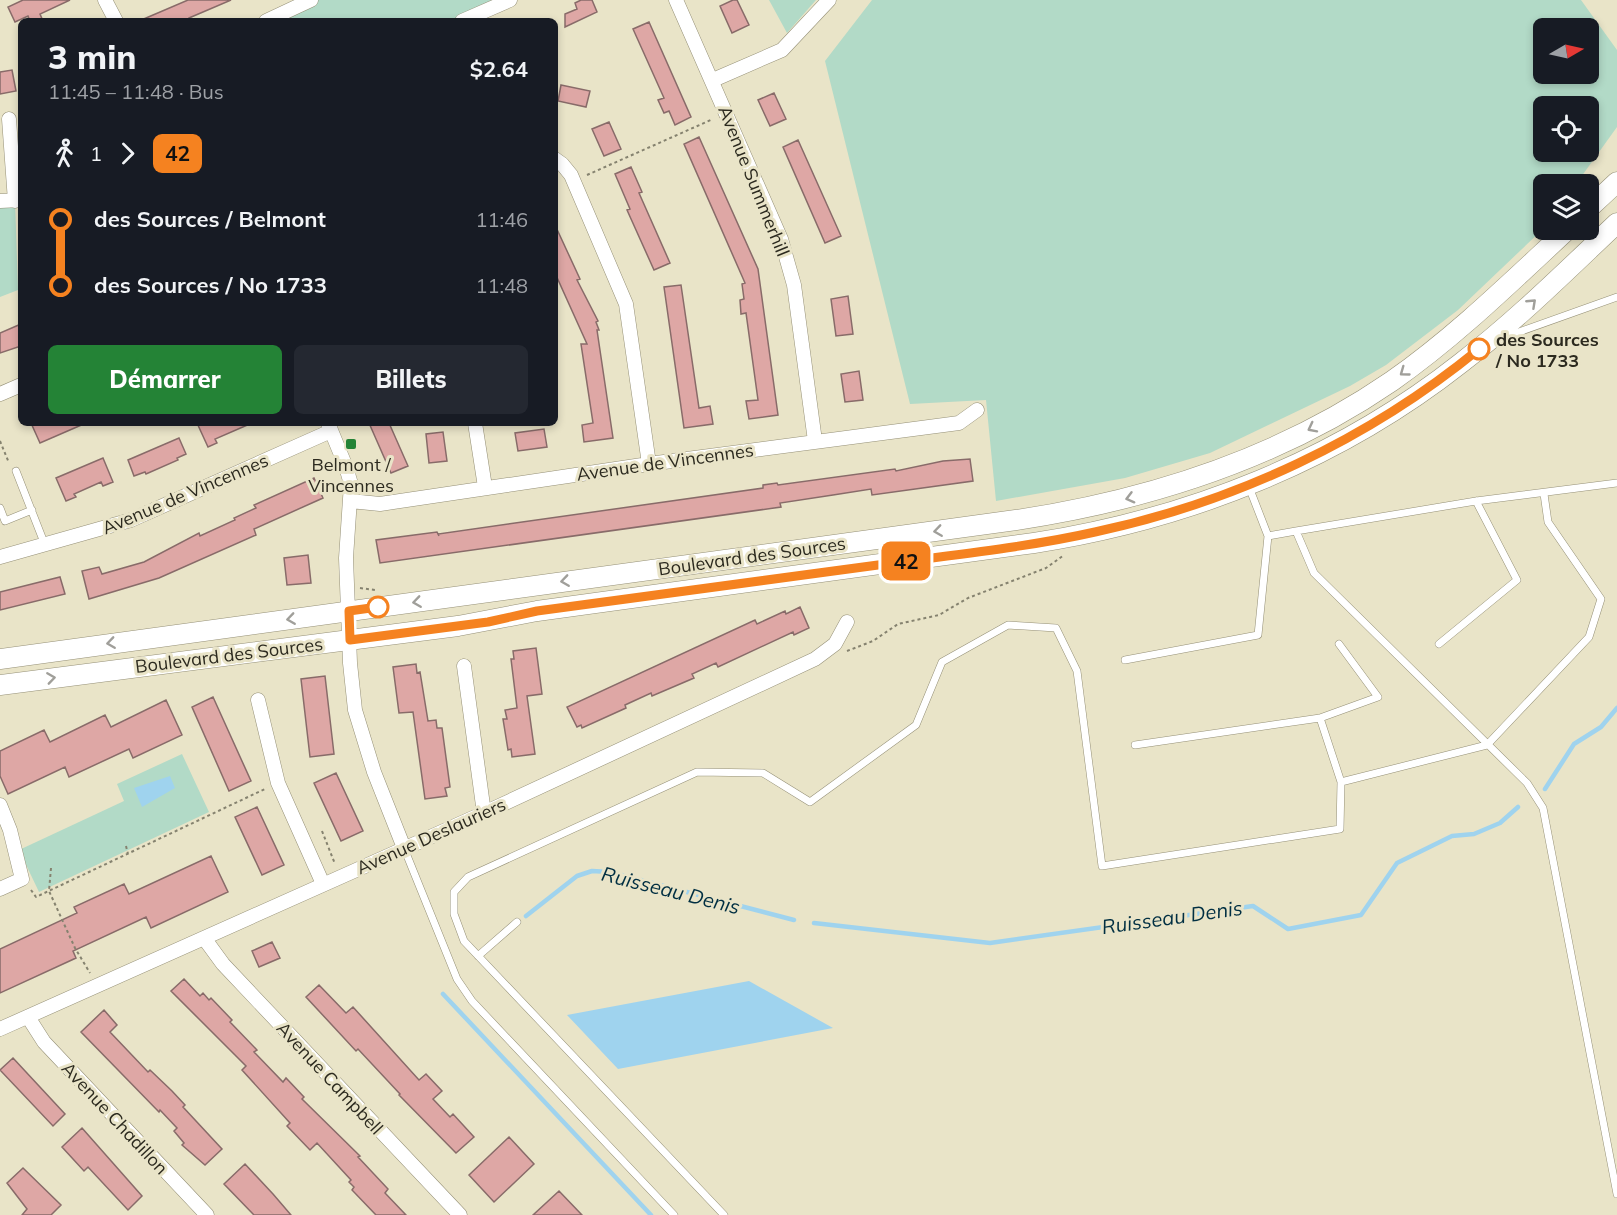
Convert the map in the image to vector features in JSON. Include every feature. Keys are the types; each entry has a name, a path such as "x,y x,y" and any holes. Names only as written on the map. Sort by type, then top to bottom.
{"main road":[{"path":"1599,199 1617,182"},
{"name":"Boulevard des Sources","path":"0,685 488,622 537,611 1078,536 1167,513 1248,485 1313,456 1369,426 1430,386 1488,342 1617,223"},
{"name":"Boulevard des Sources","path":"0,659 1016,520 1096,506 1153,492 1262,452 1378,390 1434,349 1556,240"}],"street":[{"path":"105,0 114,18"},
{"path":"272,18 311,0"},
{"path":"469,18 510,0"},
{"name":"Avenue Summerhill","path":"676,0 781,239 791,273 815,441"},
{"path":"713,80 782,50 829,0"},
{"path":"0,201 18,200 9,119"},
{"path":"558,161 571,175 626,304 649,464"},
{"path":"0,394 18,386"},
{"name":"Avenue de Vincennes","path":"350,501 380,504 484,487 959,423 977,410"},
{"path":"475,426 484,487"},
{"path":"329,427 349,476 350,501 346,558 350,663 355,710 374,772 404,848"},
{"name":"Avenue de Vincennes","path":"0,557 131,520 329,427"},
{"name":"Avenue Deslauriers","path":"0,1029 484,813 815,659 830,648 847,622"},
{"path":"465,666 484,813"},
{"path":"258,700 278,783 323,884"},
{"path":"0,805 10,830 22,879 0,889"},
{"name":"Avenue Campbell","path":"204,938 223,964 460,1215"},
{"name":"Avenue Chadillon","path":"28,1017 44,1042 207,1215"}],"lane":[{"path":"1488,342 1572,315 1617,297"},
{"path":"13,469 45,545"},
{"path":"1268,536 1476,501 1617,483"},
{"path":"1125,660 1258,635 1268,536 1248,485"},
{"path":"1341,782 1487,745 1589,637 1601,598 1548,522 1544,494"},
{"path":"1439,644 1517,580 1476,501"},
{"path":"0,508 5,521 32,510"},
{"path":"1296,531 1314,573 1527,783 1543,808 1617,1194"},
{"path":"724,1215 464,941 454,914 454,892 468,877 697,772 764,773 810,801 916,725 942,662 1008,625 1056,628 1077,671 1102,866 1340,829 1341,782 1320,718"},
{"path":"1136,745 1320,718 1378,698 1340,645"},
{"path":"404,848 457,979 472,1001 674,1215"},
{"path":"478,956 517,922"}],"path":[{"path":"581,178 719,117"},
{"path":"0,441 13,469"},
{"path":"830,648 844,652 879,638 898,624 939,615 968,598 1046,568 1065,555 1078,536"},
{"path":"360,588 380,589"},
{"path":"36,897 270,787"},
{"path":"322,831 335,864"},
{"path":"126,846 129,854"},
{"path":"51,868 49,891 75,948 91,975"}],"green space":[{"path":"311,0 510,0 469,18 272,18"},
{"path":"769,0 816,0 787,33"},
{"path":"872,0 1581,0 1594,18 1533,18 1533,84 1599,84 1599,25 1617,50 1617,127 1599,152 1599,96 1533,96 1533,162 1592,162 1583,174 1533,174 1533,239 1458,310 1386,365 1350,386 1210,453 1125,478 996,501 986,400 910,404 825,61"},
{"path":"0,201 15,201 18,290 0,297"},
{"path":"182,754 209,812 39,892 19,850 124,801 117,784"}],"water":[{"path":"170,776 175,788 142,807 134,788"},
{"path":"749,981 833,1028 618,1069 567,1015"}],"building":[{"path":"23,0 70,0 40,14 42,18 29,18 28,16 18,18 15,22 8,7"},
{"path":"188,0 231,0 189,18 146,18"},
{"path":"581,0 592,0 597,12 565,27 565,14 577,9 575,3"},
{"path":"737,0 749,25 732,33 720,6"},
{"path":"649,22 691,117 675,125 669,111 664,113 658,100 664,98 633,29"},
{"path":"12,70 16,91 0,94 0,72"},
{"path":"561,85 590,91 586,107 558,101"},
{"path":"774,93 786,119 770,126 758,100"},
{"path":"609,122 621,149 604,156 592,129"},
{"path":"699,137 758,269 778,415 749,419 746,401 758,400 746,313 741,314 740,300 744,299 742,284 745,283 684,144"},
{"path":"798,140 841,236 825,243 783,147"},
{"path":"631,167 642,192 639,193 670,263 654,270 627,210 630,209 615,174"},
{"path":"558,231 580,279 577,280 598,321 596,322 599,330 597,330 613,438 584,442 582,425 593,423 581,344 587,344 558,280"},
{"path":"681,285 699,408 710,406 713,424 684,428 664,287"},
{"path":"848,296 853,334 836,336 831,299"},
{"path":"18,325 18,347 0,353 0,333"},
{"path":"859,371 863,400 845,402 841,374"},
{"path":"32,426 79,426 40,443"},
{"path":"198,426 245,426 215,439 217,443 208,447"},
{"path":"370,426 390,426 408,466 391,473"},
{"path":"544,429 547,447 518,451 515,433"},
{"path":"443,432 447,461 429,463 426,434"},
{"path":"179,438 186,454 146,474 145,472 134,476 128,460"},
{"path":"103,458 113,482 103,486 101,482 74,494 76,497 66,501 56,478"},
{"path":"970,459 973,481 872,495 871,489 780,503 781,507 380,563 376,540 437,532 438,534 763,488 763,485 777,483 778,485 895,469 896,471 943,461"},
{"path":"314,478 323,498 254,529 256,535 159,578 89,599 82,571 99,567 102,574 144,562 199,533 200,536 235,520 234,518 256,508 254,505"},
{"path":"308,555 311,583 287,585 284,558"},
{"path":"60,577 65,594 0,610 0,592"},
{"path":"800,607 809,628 794,635 793,632 718,667 716,663 692,674 694,678 652,696 651,693 625,705 626,708 582,728 581,725 577,727 567,707 755,620 757,624"},
{"path":"536,648 542,694 527,696 535,754 512,757 511,749 508,750 503,719 507,719 505,710 517,708 511,659 514,659 513,651"},
{"path":"416,664 417,673 420,672 428,721 436,720 437,728 442,728 450,787 445,788 447,796 425,799 413,712 399,713 393,667"},
{"path":"325,676 334,754 310,757 301,679"},
{"path":"213,697 251,781 229,791 192,707"},
{"path":"166,700 182,735 133,758 129,749 69,777 65,767 8,794 0,776 0,751 44,730 50,742 105,715 111,727"},
{"path":"336,773 363,831 341,841 314,783"},
{"path":"257,807 284,865 262,875 235,817"},
{"path":"211,856 228,892 151,928 146,917 73,951 76,958 0,993 0,949 77,913 74,907 124,884 129,894"},
{"path":"272,942 280,958 259,967 252,951"},
{"path":"184,979 200,996 203,993 209,1000 211,998 257,1050 254,1052 283,1082 286,1078 304,1097 302,1099 360,1156 358,1157 388,1189 385,1193 406,1215 376,1215 352,1190 354,1187 349,1182 351,1180 317,1143 310,1150 287,1126 290,1123 242,1070 246,1066 171,991"},
{"path":"319,985 346,1013 353,1007 419,1080 426,1074 442,1091 433,1099 450,1117 453,1114 474,1137 456,1153 306,997"},
{"path":"104,1010 117,1025 110,1032 148,1072 150,1070 172,1091 185,1105 183,1107 222,1149 205,1165 182,1145 184,1143 174,1131 177,1128 81,1032"},
{"path":"13,1058 65,1114 53,1126 0,1070"},
{"path":"82,1128 142,1196 128,1210 88,1167 84,1171 62,1147"},
{"path":"509,1137 534,1164 494,1202 469,1175"},
{"path":"245,1164 291,1215 254,1215 224,1184"},
{"path":"23,1168 61,1205 51,1215 22,1215 27,1209 7,1183"},
{"path":"559,1191 582,1215 533,1215"}],"waterway":[{"name":"Ruisseau Denis","path":"1545,789 1574,744 1601,727 1617,708"},
{"name":"Ruisseau Denis","path":"814,923 990,943 1253,906 1288,929 1361,915 1397,863 1452,836 1474,834 1500,823 1518,807"},
{"name":"Ruisseau Denis","path":"526,916 577,876 592,871 610,872 794,920"},
{"path":"443,994 651,1215"}],"bus line":[{"name":"42","path":"378,607 349,611 350,640 488,622 537,611 1010,547 1095,532 1149,519 1202,502 1288,468 1386,416 1479,349"}],"place":[{"name":"des Sources / No 1733","path":"1479,349"},
{"name":"Belmont / Vincennes","path":"351,444"}]}
